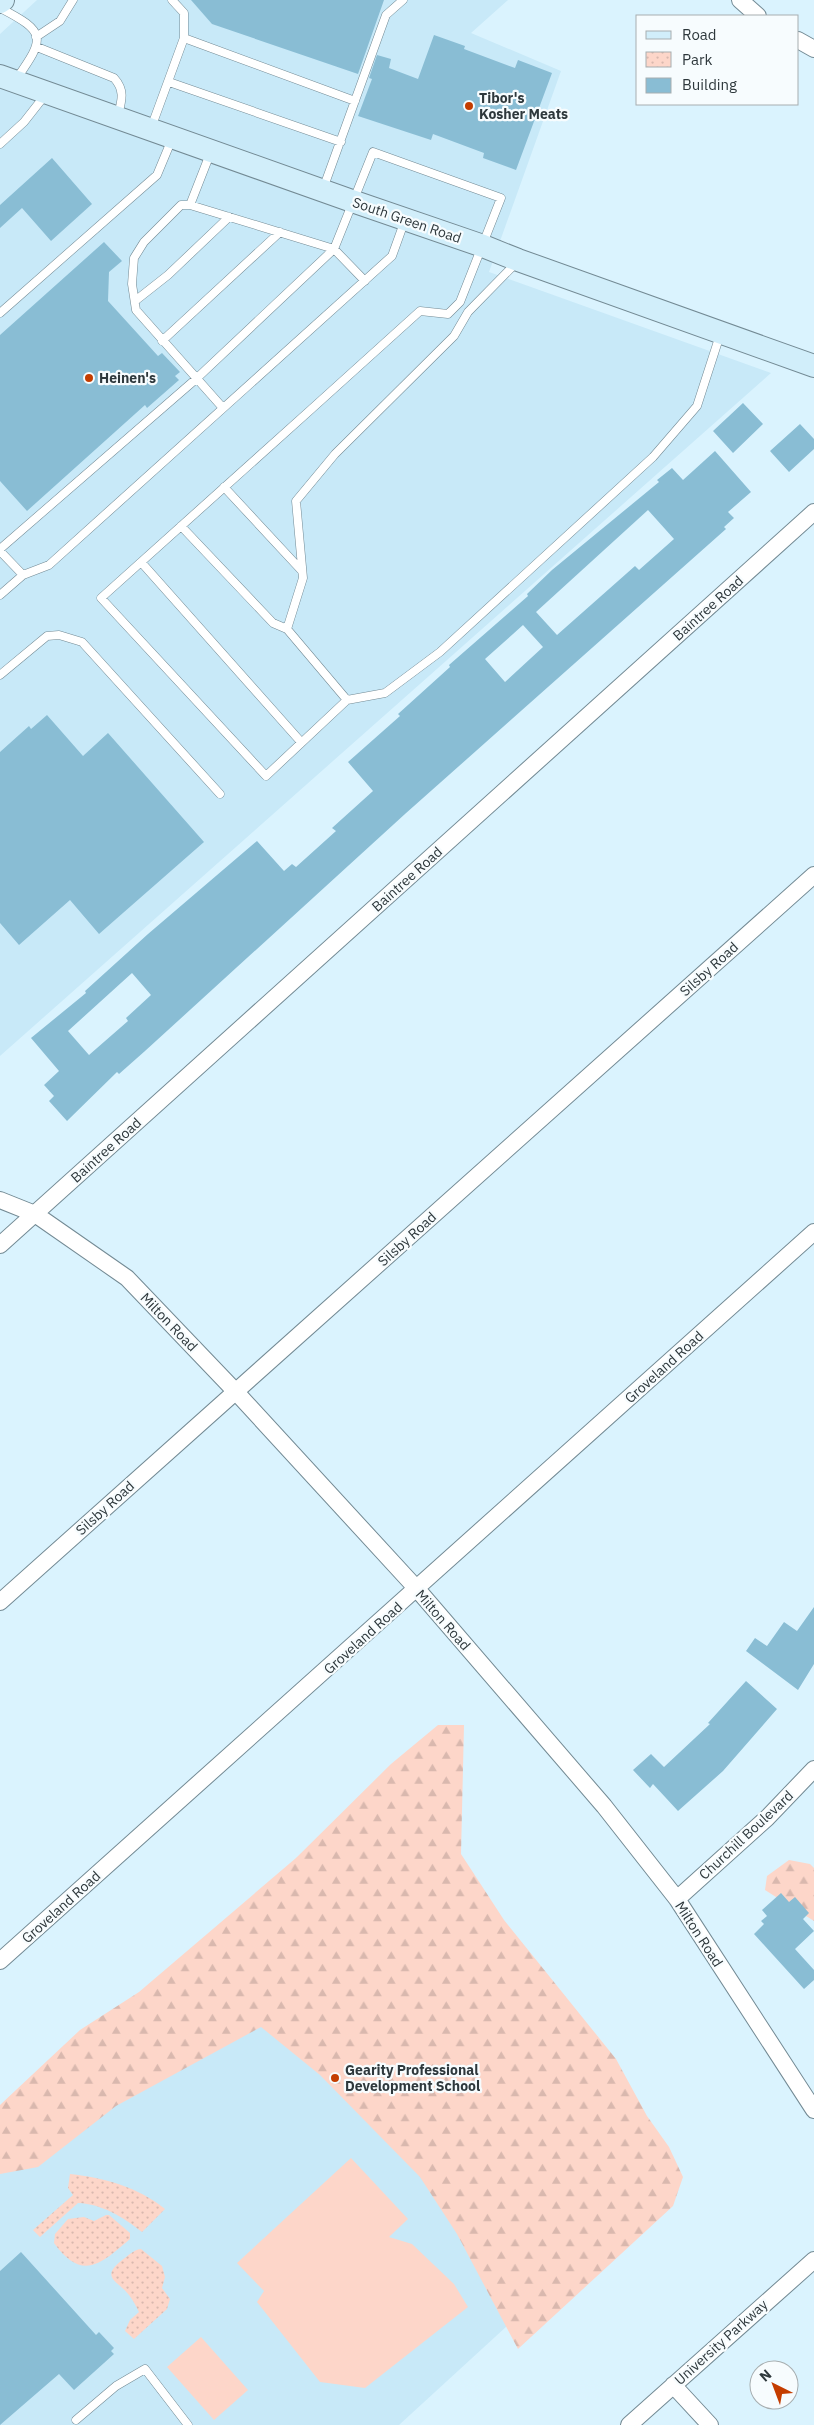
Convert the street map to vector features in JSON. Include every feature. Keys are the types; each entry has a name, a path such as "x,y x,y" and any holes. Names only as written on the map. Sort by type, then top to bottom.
{"main road":[{"name":"South Green Road","path":"7,79 405,220 484,246 518,260 814,366"}],"street":[{"path":"740,0 757,15"},
{"path":"799,41 814,49"},
{"name":"Baintree Road","path":"0,1245 814,512"},
{"name":"Silsby Road","path":"0,1602 814,875"},
{"name":"Milton Road","path":"0,1200 35,1214 127,1278 236,1392 417,1590 604,1806 677,1899 814,2110"},
{"name":"Groveland Road","path":"0,1961 417,1590 814,1232"},
{"name":"Churchill Boulevard","path":"677,1899 767,1818 814,1768"},
{"name":"University Parkway","path":"629,2425 814,2260"},
{"path":"673,2385 710,2425"}],"lane":[{"path":"36,37 60,20 74,0"},
{"path":"150,130 184,38 184,13 172,0"},
{"path":"323,191 386,16 403,0"},
{"path":"0,8 26,23 36,37 37,47 7,79"},
{"path":"184,38 355,101"},
{"path":"37,47 114,78 120,86 123,96 118,118"},
{"path":"168,82 340,142"},
{"path":"2,139 31,114 47,93"},
{"path":"0,313 157,175 173,138"},
{"path":"190,205 211,151"},
{"path":"23,575 0,550 196,379 334,249 373,152 501,198 484,246 460,302 448,314 420,311 101,598 266,776 347,700 385,693 440,652 653,457 697,406 721,332"},
{"path":"223,408 136,310 134,301 132,284 134,258 144,242 181,205 190,205 334,249 364,281"},
{"path":"134,301 168,275 229,217"},
{"path":"0,595 23,575 49,565 392,256 405,220"},
{"path":"162,341 280,232"},
{"path":"287,629 303,578 296,501 335,454 454,336 468,312 518,260"},
{"path":"224,487 302,571"},
{"path":"181,526 273,623 287,629 347,700"},
{"path":"141,562 301,742"},
{"path":"0,675 47,636 59,636 82,642 220,794"},
{"path":"76,2420 116,2386 145,2369 188,2425"}],"shaded area":[{"path":"37,0 508,0 471,33 561,71 489,272 771,373 0,1056 0,34"},
{"name":"Gearity Professional Development School","path":"379,1803 664,2182 399,2425 0,2425 0,2148"}],"green space":[{"path":"438,1725 464,1725 461,1854 504,1920 616,2059 647,2116 669,2147 683,2177 673,2206 518,2349 457,2234 420,2177 320,2075 261,2027 116,2106 38,2167 0,2174 0,2105 80,2030 139,1992 296,1858 391,1764"},
{"path":"789,1860 810,1864 814,1868 814,1921 765,1890 767,1876"},
{"path":"351,2158 408,2219 389,2237 412,2244 454,2284 468,2307 365,2388 320,2382 257,2302 264,2291 237,2263"},
{"path":"70,2174 96,2178 132,2189 155,2201 165,2209 142,2232 112,2212 78,2203 40,2237 33,2230 73,2195 68,2188"},
{"path":"109,2215 130,2233 130,2239 101,2262 83,2265 74,2262 64,2255 54,2243 55,2234 68,2219 84,2217 94,2221"},
{"path":"141,2249 162,2266 165,2277 162,2288 170,2299 167,2309 134,2339 125,2331 130,2320 139,2312 125,2290 111,2276 115,2267 121,2261 133,2252"},
{"path":"201,2337 248,2390 214,2420 167,2367"}],"building":[{"path":"191,0 384,0 358,74 212,24"},
{"path":"434,35 465,46 464,49 515,68 518,60 552,73 516,170 483,158 484,153 433,134 431,140 358,116 372,79 369,78 377,55 391,59 389,68 418,79"},
{"path":"52,158 92,204 51,241 22,208 0,228 0,205"},
{"name":"Heinen's","path":"104,242 122,261 109,272 108,301 158,356 162,353 180,372 175,376 179,380 147,408 145,405 27,511 0,481 0,335"},
{"path":"743,403 763,424 733,453 713,431"},
{"path":"800,424 814,439 814,449 789,472 770,451"},
{"path":"715,451 751,492 728,512 734,518 724,527 726,529 405,814 145,1051 119,1074 117,1072 67,1121 49,1101 54,1096 44,1085 59,1071 31,1038 86,993 85,991 148,934 257,841 284,871 292,864 296,867 336,831 332,828 373,791 348,762 400,716 398,714 450,667 449,665 528,596 527,594 552,570 659,482 657,480 672,468 683,480","holes":["648,510 674,539 639,570 635,566 557,635 536,612","523,625 543,647 505,682 485,659","132,973 151,995 126,1018 128,1021 89,1055 68,1031"]},
{"path":"47,715 83,756 108,733 204,842 99,934 70,900 19,945 0,923 0,752 29,726 31,729"},
{"path":"814,1607 814,1664 798,1690 746,1651 755,1638 767,1646 784,1622 797,1631"},
{"path":"746,1681 777,1709 723,1771 678,1811 653,1784 650,1788 633,1770 651,1754 664,1767 710,1724 708,1723"},
{"path":"781,1893 789,1902 795,1897 809,1913 803,1919 814,1931 795,1949 814,1970 814,1980 804,1989 754,1934 764,1924 761,1921 767,1916 762,1910"},
{"path":"21,2252 96,2335 99,2332 114,2348 111,2351 114,2354 74,2390 59,2374 0,2425 0,2271"}],"place":[{"name":"Tibor's Kosher Meats","path":"469,106"},
{"name":"Heinen's","path":"89,378"},
{"name":"Gearity Professional Development School","path":"335,2078"}]}
